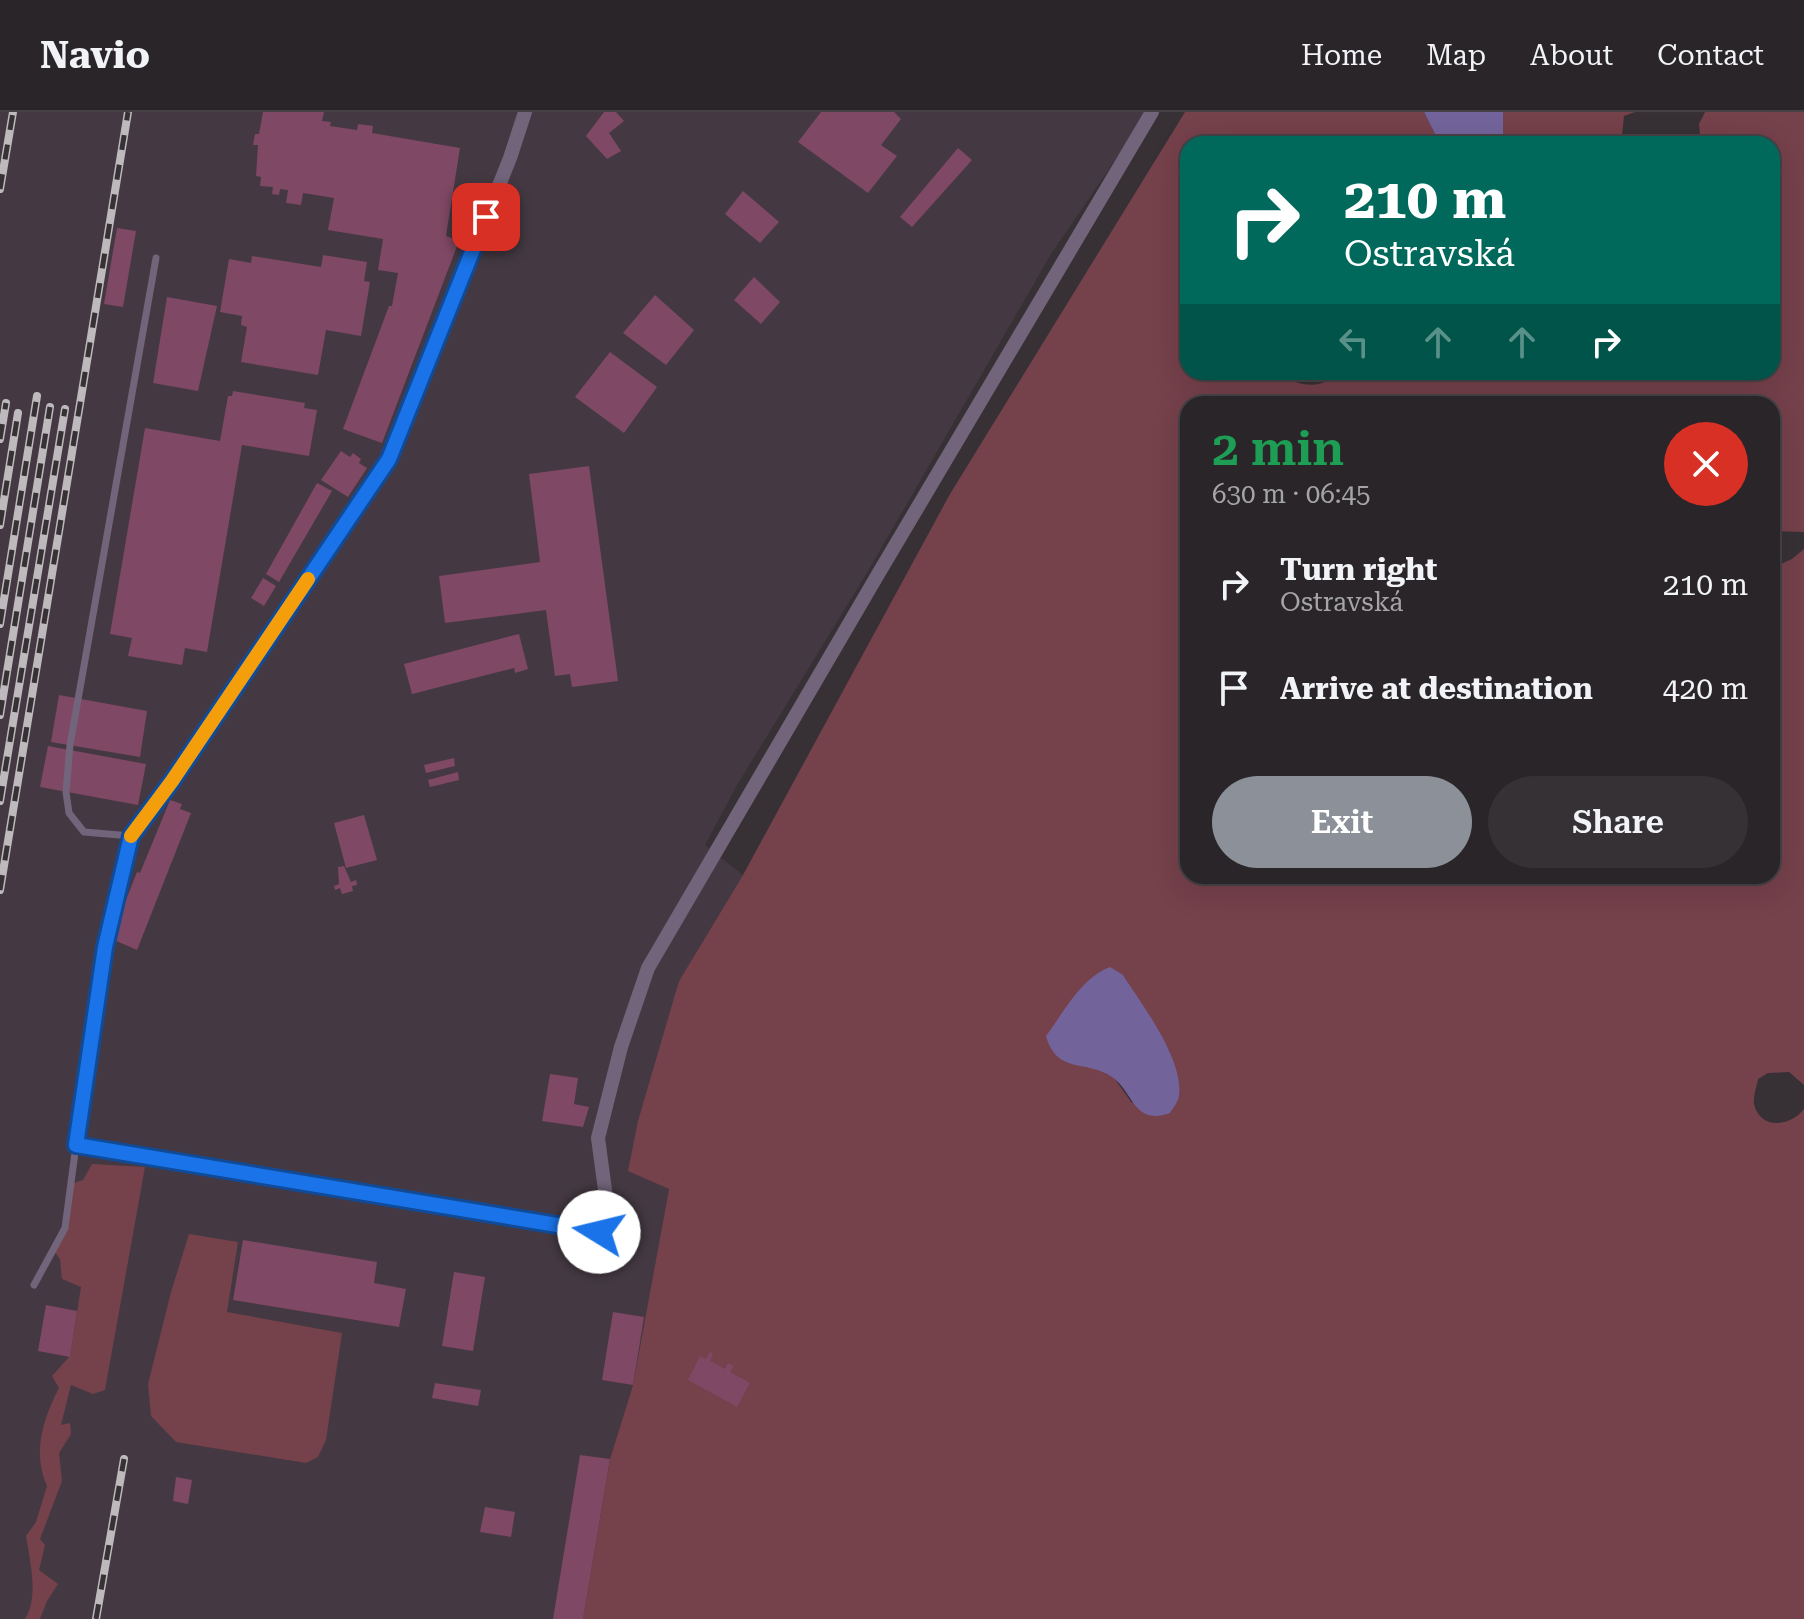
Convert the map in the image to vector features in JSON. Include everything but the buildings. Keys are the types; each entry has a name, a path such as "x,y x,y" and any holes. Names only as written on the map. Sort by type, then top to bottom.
{"street":[{"path":"525,112 510,158 389,459 172,781 131,836 105,947 76,1145 599,1232 605,1190 598,1138 621,1047 648,968 1152,112"}],"lane":[{"path":"131,836 84,832 69,813 66,792 73,729 156,258"},
{"path":"34,1285 65,1228 76,1145"}],"shaded area":[{"path":"0,112 1148,112 1051,254 868,571 737,785 705,845 743,875 679,981 640,1174 669,1189 633,1385 610,1459 584,1619 0,1619"},
{"path":"1185,112 1424,112 1436,136 1180,136 1180,380 1292,380 1314,385 1330,380 1780,380 1780,136 1700,136 1699,124 1705,112 1804,112 1804,532 1780,531 1780,396 1180,396 1180,884 1780,884 1780,564 1804,549 1804,1085 1789,1072 1768,1073 1758,1079 1754,1104 1762,1118 1776,1123 1791,1119 1804,1109 1804,1619 583,1619 610,1459 633,1385 669,1189 628,1171 638,1121 679,981 743,875 950,494","holes":["1123,975 1170,1052 1132,1103 1114,1078 1105,1073"]},
{"path":"1424,112 1503,112 1503,136 1436,136"},
{"path":"1503,112 1635,112 1624,116 1622,136 1503,136"},
{"path":"1110,967 1123,975 1150,1017 1175,1066 1179,1081 1178,1098 1170,1113 1158,1116 1141,1111 1112,1077 1057,1056 1046,1036 1082,987"},
{"path":"92,1164 145,1167 105,1390 93,1394 71,1385 61,1425 70,1423 71,1434 59,1453 62,1481 40,1539 45,1545 39,1570 58,1584 40,1619 25,1619 33,1590 26,1536 36,1522 47,1486 40,1461 41,1436 59,1388 52,1376 70,1356 81,1287 62,1279 60,1259 53,1250 65,1228 71,1184 83,1180"},
{"path":"189,1234 238,1242 227,1312 342,1333 326,1440 318,1457 306,1463 176,1442 151,1416 148,1384"}],"railway":[{"path":"0,189 13,112"},
{"path":"0,890 128,112"},
{"path":"0,624 37,396"},
{"path":"0,439 6,403"},
{"path":"0,715 50,407"},
{"path":"0,801 65,409"},
{"path":"0,525 18,413"},
{"path":"96,1619 124,1459"}],"slow traffic":[{"path":"131,836 172,781 308,579"}],"route":[{"path":"486,217 389,459 172,781 131,836 105,947 76,1145 599,1232"}]}
